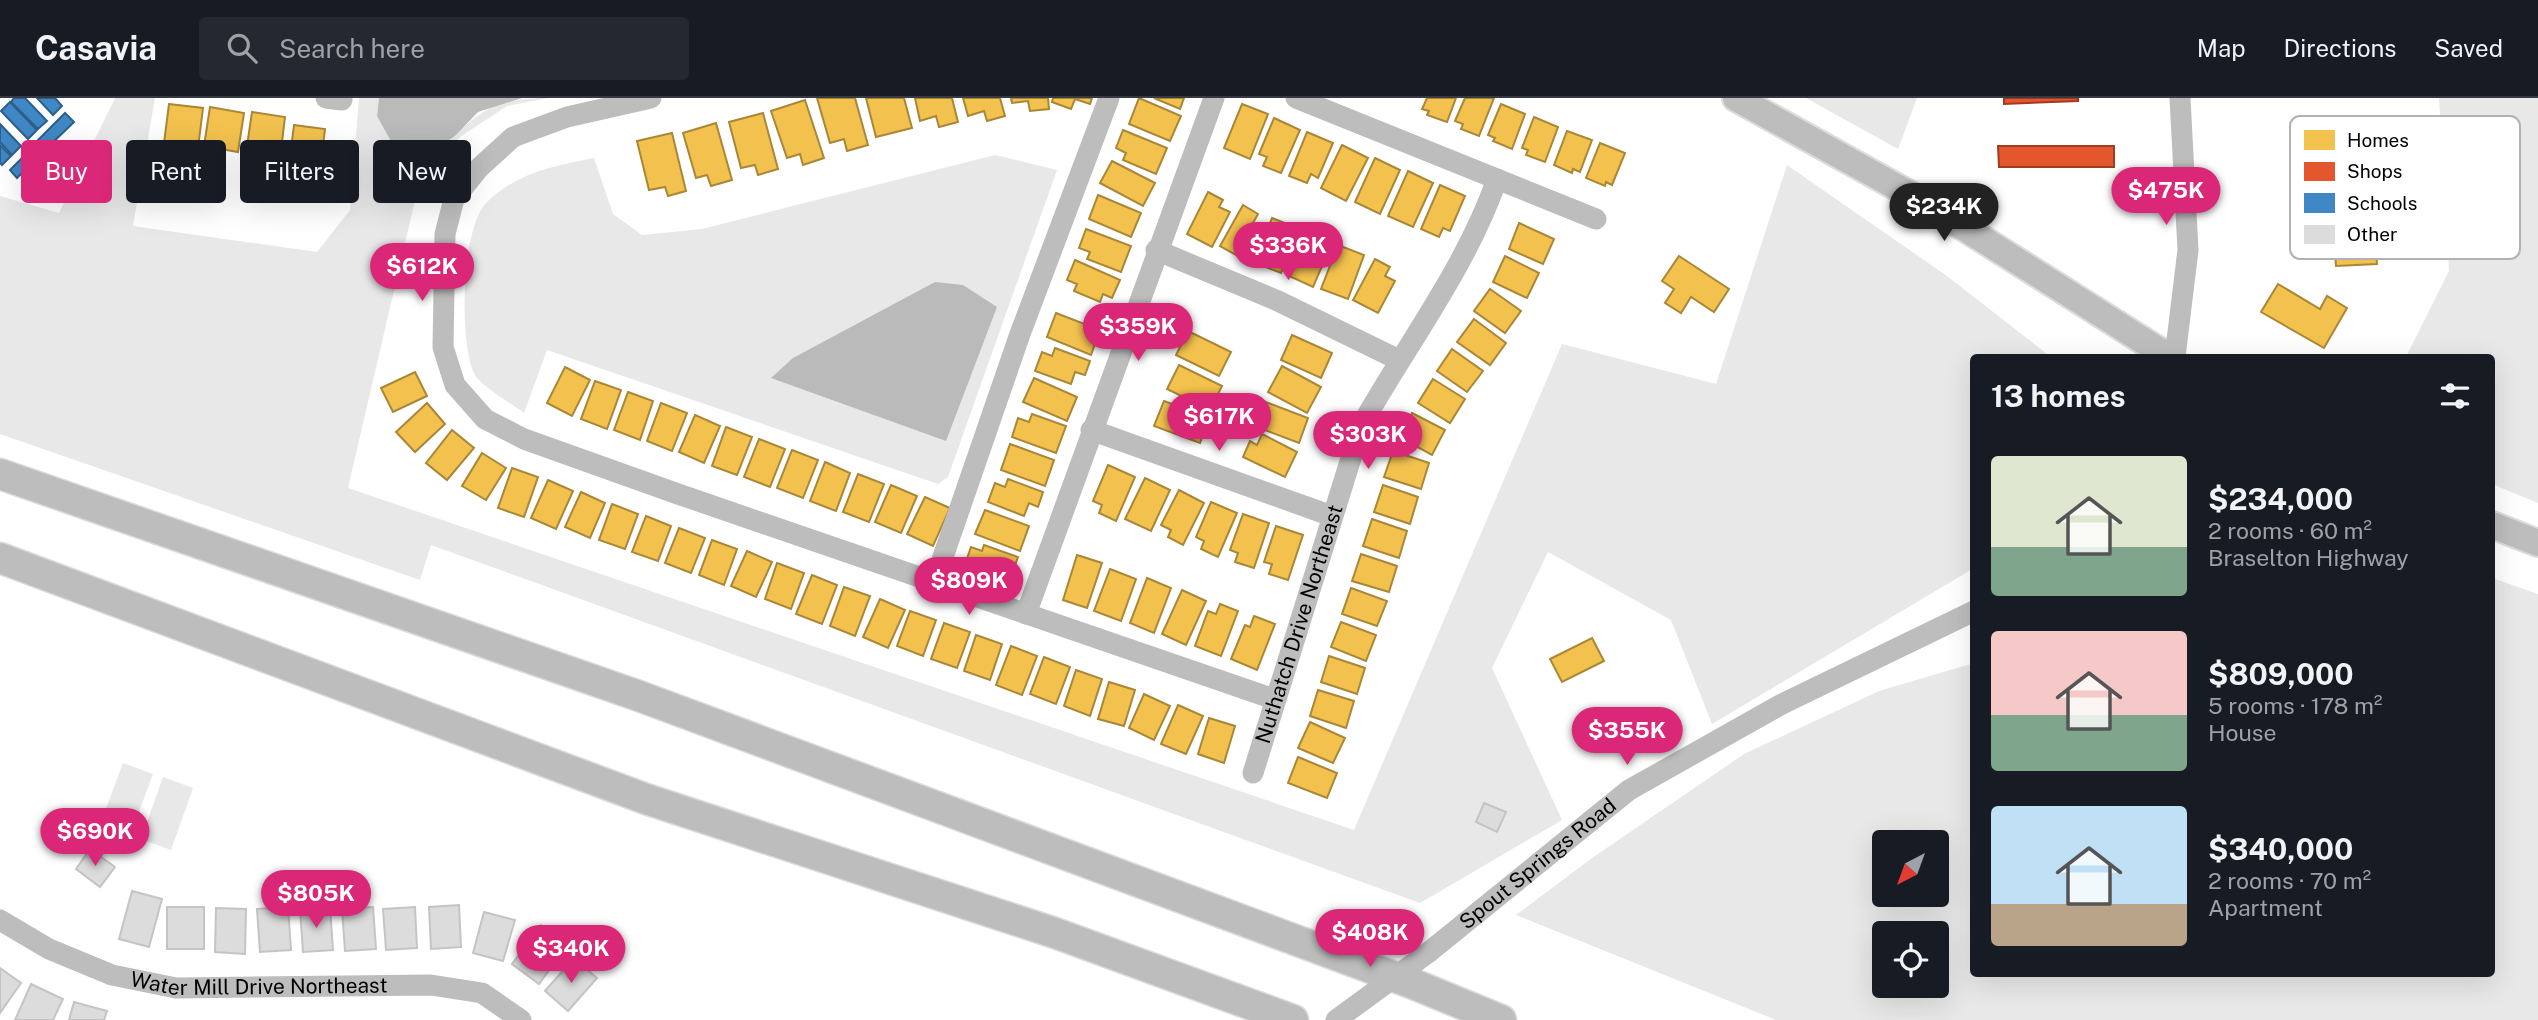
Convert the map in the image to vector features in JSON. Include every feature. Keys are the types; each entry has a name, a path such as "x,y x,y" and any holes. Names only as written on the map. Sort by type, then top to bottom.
{"highway":[{"path":"0,474 639,696 1411,983 1501,1020"},
{"path":"0,558 646,799 1055,933 1293,1020"}],"main road":[{"path":"1736,98 1762,104 2164,354"},
{"path":"2495,526 2538,543"}],"street":[{"path":"651,98 567,117 513,137 479,168 454,199 445,234 443,347 455,385 485,419 524,439 1274,699"},
{"path":"934,583 1020,334 1109,98"},
{"path":"1026,614 1156,250 1214,98"},
{"path":"1296,98 1596,219"},
{"path":"2175,354 2188,250 2180,98"},
{"name":"Nuthatch Drive Northeast","path":"1253,774 1274,699 1361,426 1399,360 1442,294 1488,204 1497,178"},
{"path":"1156,250 1278,301 1399,360"},
{"path":"1091,430 1332,516"},
{"name":"Spout Springs Road","path":"1335,1020 1429,952 1629,790 1782,704 1970,613"},
{"name":"Water Mill Drive Northeast","path":"0,920 49,949 112,975 176,988 431,985 482,993 521,1020"}],"shaded area":[{"path":"115,98 155,98 148,140 126,140 126,203 137,203 133,226 317,252 350,210 351,203 359,203 359,140 356,140 359,98 379,98 377,116 456,135 477,117 497,105 548,98 507,106 457,140 373,140 373,203 414,203 348,488 1354,830 1562,344 1716,384 1787,165 1947,276 2047,354 1970,354 1970,570 1712,724 1671,620 1548,552 1492,668 1562,820 1420,903 431,545 420,580 0,434 0,196 59,213 64,203 112,203 112,140 95,140"},
{"path":"379,98 522,98 478,112 449,140 390,140 377,116"},
{"path":"1806,98 1917,98 1898,149"},
{"path":"2439,98 2538,98 2538,503 2495,485 2495,354 2408,354 2449,271 2448,259 2520,259 2520,116 2440,116"},
{"path":"995,155 1057,170 948,477 938,484 547,350 524,413 489,389 474,373 469,358 465,312 465,285 472,235 478,215 487,202 524,177 594,158 613,214 642,235 702,229"},
{"path":"935,282 963,285 997,307 946,441 771,378 793,358"},
{"path":"2495,579 2538,594 2538,1020 1776,1020 1516,915 1592,858 1744,754 1879,691 1970,664 1970,977 2495,977"},
{"path":"123,763 153,774 130,836 100,825"},
{"path":"163,777 193,788 171,850 141,839"}],"building: Homes":[{"path":"817,98 855,98 868,145 847,151 844,139 830,143"},
{"path":"866,98 904,98 912,128 876,137"},
{"path":"915,98 952,98 958,122 939,127 936,116 920,121"},
{"path":"963,98 1000,98 1005,116 987,121 984,111 968,116"},
{"path":"1011,98 1048,98 1049,109 1030,111 1028,101 1012,103"},
{"path":"1053,98 1092,98 1090,104 1075,99 1071,109 1052,102"},
{"path":"1139,98 1181,116 1170,141 1129,124"},
{"path":"1154,98 1184,98 1180,109"},
{"path":"1427,98 1456,98 1447,122 1427,115 1429,111 1422,109"},
{"path":"1465,98 1494,98 1479,136 1461,129 1463,124 1455,121"},
{"path":"805,100 824,158 803,165 800,154 787,158 771,111"},
{"path":"169,104 203,108 199,140 164,140"},
{"path":"1242,104 1268,114 1250,159 1224,148"},
{"path":"1501,104 1525,114 1512,149 1493,141 1495,138 1488,135"},
{"path":"210,107 244,113 238,152 226,150 226,140 205,140"},
{"path":"252,112 285,117 282,140 248,140"},
{"path":"763,113 778,169 758,175 755,165 741,168 729,122"},
{"path":"1534,117 1558,127 1545,162 1526,155 1528,150 1522,148"},
{"path":"1274,118 1300,130 1281,173 1263,166 1267,157 1259,154"},
{"path":"716,123 732,180 711,186 707,175 696,178 683,133"},
{"path":"294,125 325,129 324,140 292,140"},
{"path":"1123,130 1167,148 1156,174 1123,160 1126,153 1116,148"},
{"path":"1567,131 1592,140 1580,172 1573,169 1572,173 1554,165"},
{"path":"1307,132 1333,143 1318,178 1311,174 1307,183 1289,176"},
{"path":"672,133 686,191 668,196 665,187 649,190 637,141"},
{"path":"1600,143 1625,153 1612,185 1606,182 1605,186 1586,178"},
{"path":"1342,145 1368,158 1346,201 1321,188"},
{"path":"1375,158 1400,170 1380,214 1355,202"},
{"path":"1112,161 1155,183 1143,206 1100,183"},
{"path":"1408,171 1433,183 1413,227 1388,216"},
{"path":"1440,185 1465,196 1450,231 1443,228 1439,237 1421,229"},
{"path":"1208,192 1223,200 1219,207 1230,212 1212,247 1187,234"},
{"path":"1098,195 1141,213 1131,237 1089,219"},
{"path":"1243,205 1258,214 1253,223 1262,228 1245,260 1220,246"},
{"path":"1272,218 1290,225 1286,234 1295,237 1281,273 1255,263"},
{"path":"1519,223 1554,239 1543,264 1509,249"},
{"path":"1086,229 1131,246 1121,272 1087,259 1090,252 1079,248"},
{"path":"1306,232 1332,243 1313,287 1287,275"},
{"path":"1338,245 1364,255 1348,299 1321,289"},
{"path":"1505,256 1539,273 1527,298 1493,282"},
{"path":"1679,256 1729,289 1714,312 1691,297 1681,313 1665,303 1674,289 1662,281"},
{"path":"1375,259 1390,267 1385,276 1395,281 1378,313 1353,300"},
{"path":"2335,259 2377,259 2377,264 2336,266"},
{"path":"1075,260 1120,280 1112,298 1103,294 1100,302 1074,291 1077,284 1067,280"},
{"path":"2278,284 2320,309 2327,296 2347,308 2324,348 2261,312"},
{"path":"1490,289 1521,311 1505,333 1474,311"},
{"path":"1056,313 1100,330 1091,355 1047,337"},
{"path":"1474,319 1506,343 1490,365 1457,342"},
{"path":"1188,331 1231,352 1219,376 1176,355"},
{"path":"1292,335 1332,353 1321,378 1281,360"},
{"path":"1055,348 1090,361 1085,375 1075,372 1071,384 1035,371 1042,352 1052,356"},
{"path":"1452,349 1483,371 1467,392 1437,371"},
{"path":"1179,365 1222,386 1210,410 1167,389"},
{"path":"1282,366 1321,387 1307,413 1268,392"},
{"path":"565,367 590,380 572,416 547,403"},
{"path":"415,372 427,396 393,412 381,388"},
{"path":"1034,378 1077,397 1067,421 1023,402"},
{"path":"1433,379 1465,399 1450,423 1418,403"},
{"path":"595,381 621,390 607,429 581,419"},
{"path":"628,392 653,401 640,440 614,430"},
{"path":"1164,401 1209,418 1200,443 1154,426"},
{"path":"1263,401 1308,418 1299,443 1254,426"},
{"path":"427,403 445,424 415,452 396,432"},
{"path":"661,403 687,413 672,451 647,441"},
{"path":"1412,413 1445,430 1432,455 1399,437"},
{"path":"1032,414 1066,426 1056,453 1012,437 1018,418 1029,422"},
{"path":"695,415 720,426 704,463 679,452"},
{"path":"726,427 752,437 737,475 712,466"},
{"path":"452,430 474,448 447,480 426,463"},
{"path":"1262,434 1297,452 1285,477 1243,457 1250,441 1257,445"},
{"path":"759,439 785,449 770,487 744,477"},
{"path":"1010,444 1054,460 1045,486 1001,470"},
{"path":"792,450 818,460 803,498 777,488"},
{"path":"1393,451 1429,463 1421,489 1384,477"},
{"path":"482,453 506,468 486,500 462,486"},
{"path":"825,462 850,473 836,511 810,501"},
{"path":"1108,465 1135,477 1116,521 1099,513 1102,505 1093,501"},
{"path":"512,468 538,477 524,517 498,508"},
{"path":"858,474 884,484 869,522 843,512"},
{"path":"1145,478 1170,490 1151,531 1125,519"},
{"path":"1008,479 1043,492 1038,507 1029,503 1024,516 988,502 995,483 1005,487"},
{"path":"548,480 573,491 556,529 531,518"},
{"path":"891,485 917,496 901,533 875,522"},
{"path":"1383,485 1418,497 1410,524 1374,512"},
{"path":"1179,490 1204,503 1183,545 1168,537 1171,530 1161,525"},
{"path":"581,492 605,503 590,538 565,527"},
{"path":"925,497 950,508 933,546 907,534"},
{"path":"1211,502 1237,513 1218,557 1201,549 1204,541 1196,537"},
{"path":"612,504 638,514 625,549 599,540"},
{"path":"985,510 1029,526 1020,551 975,534"},
{"path":"1243,514 1269,523 1254,568 1235,562 1238,553 1230,550"},
{"path":"646,516 671,526 658,561 632,552"},
{"path":"1372,519 1407,531 1399,558 1363,546"},
{"path":"1276,526 1303,535 1288,580 1269,574 1272,564 1264,562"},
{"path":"679,528 705,538 691,573 665,563"},
{"path":"712,540 737,549 724,585 699,575"},
{"path":"984,545 1018,557 1008,584 964,567 971,547 982,551"},
{"path":"747,551 772,562 756,597 731,586"},
{"path":"1361,554 1397,566 1389,592 1352,581"},
{"path":"1077,555 1102,563 1087,608 1063,600"},
{"path":"777,563 804,573 791,609 765,599"},
{"path":"1110,569 1136,579 1121,621 1094,611"},
{"path":"812,575 837,585 822,624 796,614"},
{"path":"1147,578 1171,588 1154,633 1130,623"},
{"path":"844,587 870,596 855,636 830,626"},
{"path":"1351,588 1387,601 1377,626 1342,614"},
{"path":"1182,590 1206,601 1186,645 1162,634"},
{"path":"880,599 905,610 888,648 863,637"},
{"path":"1220,604 1238,611 1221,656 1195,646 1208,611 1216,614"},
{"path":"910,611 936,620 923,656 897,646"},
{"path":"1254,616 1275,624 1257,670 1231,659 1245,625 1250,627"},
{"path":"1341,622 1376,635 1366,661 1331,647"},
{"path":"944,623 970,632 957,668 931,659"},
{"path":"976,635 1002,644 990,680 964,671"},
{"path":"1592,638 1604,661 1562,682 1550,659"},
{"path":"1011,646 1037,656 1022,695 996,685"},
{"path":"1329,656 1365,668 1357,694 1321,682"},
{"path":"1044,657 1070,667 1056,704 1030,694"},
{"path":"1076,670 1102,679 1090,716 1064,706"},
{"path":"1109,682 1135,690 1124,726 1098,719"},
{"path":"1318,690 1354,701 1346,728 1310,716"},
{"path":"1144,694 1170,706 1154,740 1129,728"},
{"path":"1178,705 1203,716 1186,754 1161,744"},
{"path":"1209,718 1235,726 1224,763 1198,754"},
{"path":"1310,722 1345,738 1333,763 1298,748"},
{"path":"1298,757 1337,773 1327,798 1288,783"}],"building: Shops":[{"path":"2004,98 2078,98 2078,101 2004,104"},
{"path":"1998,146 2114,146 2114,167 1999,167"}],"building: Schools":[{"path":"14,98 25,98 47,121 38,129 11,102"},
{"path":"37,98 55,98 62,106 53,115"},
{"path":"10,102 37,130 28,139 1,111"},
{"path":"65,113 74,122 55,140 38,140"},
{"path":"0,124 21,146 12,155 0,142"},
{"path":"0,145 11,156 2,165 0,163"},
{"path":"21,159 21,174 17,178 10,170"}],"building: Other":[{"path":"1484,803 1506,812 1497,832 1476,822"},
{"path":"90,849 115,867 100,887 76,869"},
{"path":"132,891 162,899 149,947 119,939"},
{"path":"459,905 461,947 431,949 429,907"},
{"path":"167,907 204,907 204,949 167,949"},
{"path":"288,907 291,950 260,952 257,909"},
{"path":"330,907 333,950 303,952 300,909"},
{"path":"373,907 376,949 345,951 342,909"},
{"path":"415,907 417,948 386,950 383,909"},
{"path":"216,908 246,909 245,954 215,952"},
{"path":"484,912 515,920 503,961 473,953"},
{"path":"541,925 567,945 539,984 512,964"},
{"path":"574,958 597,978 568,1011 545,991"},
{"path":"0,968 21,983 0,1013"},
{"path":"31,984 63,999 53,1020 15,1020"},
{"path":"74,1002 107,1011 104,1020 69,1020"}]}
